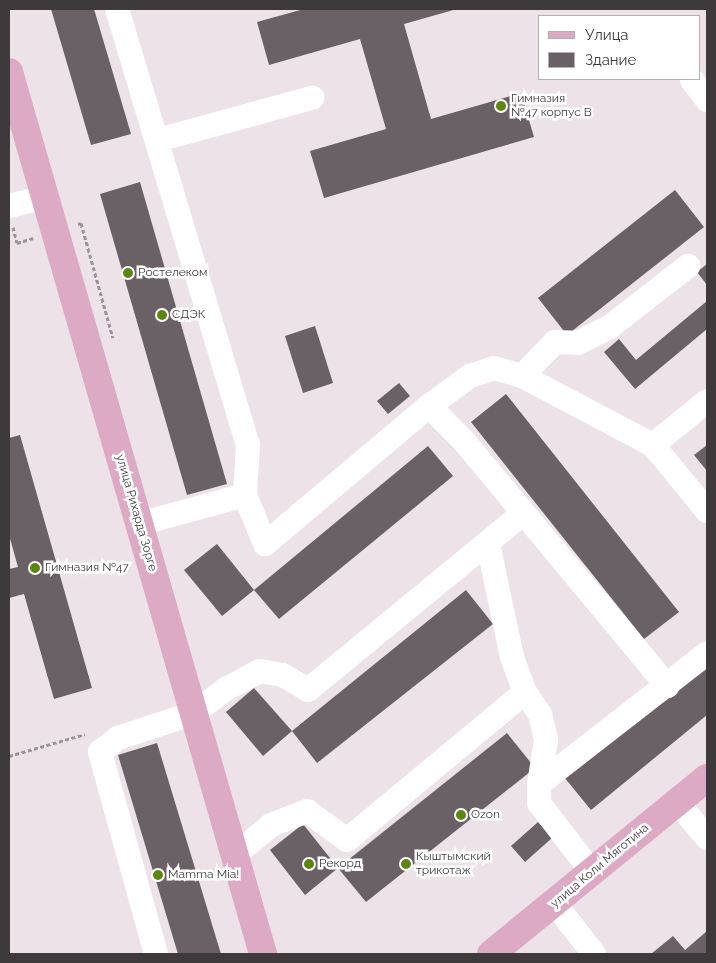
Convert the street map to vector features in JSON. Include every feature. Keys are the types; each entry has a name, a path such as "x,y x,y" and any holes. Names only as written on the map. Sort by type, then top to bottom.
{"main road":[{"name":"улица Рихарда Зорге","path":"9,72 264,954"},
{"name":"улица Коли Мяготина","path":"491,954 555,904 707,778"}],"street":[{"path":"117,9 158,140 248,445 246,495 265,544 429,406 470,376 494,368 522,376 652,445 707,511"},
{"path":"692,80 707,100"},
{"path":"158,140 312,98"},
{"path":"9,206 45,197"},
{"path":"522,376 555,342 578,343 611,326 688,266"},
{"path":"652,445 707,401"},
{"path":"429,406 463,440 522,514 667,686"},
{"path":"139,524 246,495"},
{"path":"156,954 100,752 118,738 194,713 226,689 260,671 283,675 308,690 488,544 522,514"},
{"path":"488,544 512,657 525,692 540,714 546,740 539,803 592,872"},
{"path":"540,784 707,653"},
{"path":"235,855 271,825 307,811 347,840 525,692"},
{"path":"677,802 707,838"},
{"path":"555,904 594,954"}],"building":[{"path":"51,9 94,9 131,134 91,145"},
{"name":"Гимназия №47 корпус В","path":"304,9 457,9 404,24 431,119 521,93 534,137 324,198 310,151 386,129 360,39 269,65 257,22"},
{"path":"140,182 227,484 187,495 100,194"},
{"path":"675,190 704,227 567,335 538,298"},
{"path":"707,264 707,285 697,272"},
{"path":"707,301 707,329 635,389 604,352 619,339 636,360"},
{"path":"315,326 333,383 303,393 285,336"},
{"path":"399,383 410,396 388,414 377,401"},
{"path":"506,394 679,612 644,639 471,422"},
{"name":"Гимназия №47","path":"20,435 92,688 54,699 24,594 9,598 9,569 18,567 9,535 9,438"},
{"path":"707,445 707,471 694,455"},
{"path":"428,446 453,476 279,619 254,590"},
{"path":"217,544 254,590 222,616 184,570"},
{"path":"466,590 493,624 317,763 292,731"},
{"path":"707,661 707,715 591,810 564,777"},
{"path":"254,688 292,731 263,756 226,712"},
{"path":"507,733 535,768 366,902 338,868"},
{"path":"157,743 221,954 178,954 118,755"},
{"path":"538,822 552,838 525,862 511,846"},
{"path":"303,824 338,868 305,895 270,850"},
{"path":"707,931 707,954 651,954 673,936 685,950"}],"place":[{"name":"Гимназия №47 корпус В","path":"501,106"},
{"name":"Ростелеком","path":"128,273"},
{"name":"СДЭК","path":"162,315"},
{"name":"Гимназия №47","path":"35,568"},
{"name":"Ozon","path":"461,815"},
{"name":"Рекорд","path":"309,864"},
{"name":"Кыштымский трикотаж","path":"406,864"},
{"name":"Mamma Mia!","path":"158,875"}]}
